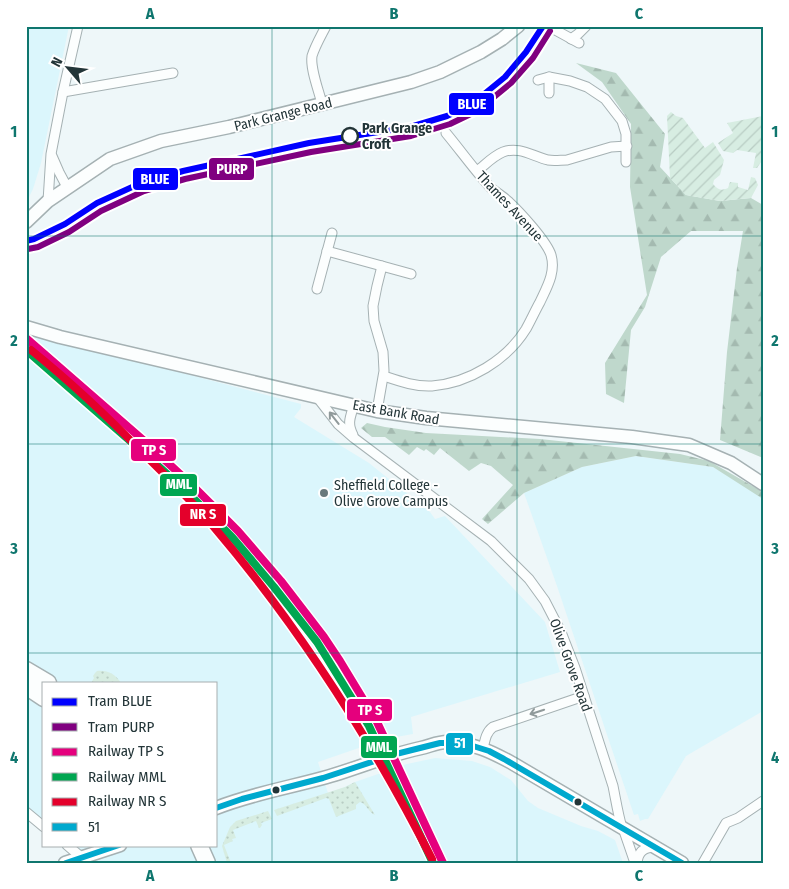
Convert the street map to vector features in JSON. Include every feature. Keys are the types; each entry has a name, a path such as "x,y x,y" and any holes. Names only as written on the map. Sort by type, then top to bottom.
{"highway":[{"path":"26,670 46,682"},
{"path":"26,686 42,697"},
{"path":"200,846 207,863"}],"street":[{"path":"48,201 51,154 78,26"},
{"path":"322,104 312,67 312,59 314,49 326,26"},
{"name":"Park Grange Road","path":"26,222 48,201 110,159 161,141 207,132 411,82 440,72 481,52 518,26"},
{"path":"548,26 575,41 578,34 586,26"},
{"path":"64,92 173,73"},
{"path":"538,80 549,77 570,80 597,92 606,99 622,121 626,134 626,162"},
{"path":"549,77 549,93"},
{"name":"Thames Avenue","path":"384,376 431,386 447,384 476,373 504,355 526,329 551,277 553,266 551,254 543,240 509,202 492,189 446,133"},
{"path":"477,171 496,155 504,152 523,150 546,159 561,160 575,158 611,147 627,146"},
{"path":"51,154 67,187"},
{"path":"317,289 332,233"},
{"path":"327,251 410,274"},
{"path":"377,411 384,376 383,352 374,321 373,306 382,266"},
{"name":"East Bank Road","path":"26,327 60,337 377,411 426,418 632,437 689,445 731,463 763,484"},
{"name":"Olive Grove Road","path":"317,397 338,424 354,438 491,541 529,579 545,601 561,632 575,668 613,786 618,813 636,863"},
{"path":"354,405 349,421 354,438"},
{"path":"484,749 486,735 494,727 584,696"},
{"path":"218,807 240,799 289,787 392,755 444,742 468,744 484,749 512,763 682,863"},
{"path":"703,863 726,822 738,818 763,801"},
{"path":"26,812 42,825"},
{"path":"67,846 81,857"},
{"path":"65,863 117,846"},
{"name":"Olive Grove Road","path":"636,863 639,853 643,849 656,847"}],"shaded area":[{"path":"26,26 69,26 41,163 33,189 26,203"},
{"path":"26,332 301,404 301,408 294,417 369,463 430,512 435,519 445,516 545,622 560,672 411,717 413,734 385,739 318,762 328,793 407,764 435,758 472,761 490,767 511,780 528,801 538,808 598,831 615,840 623,863 65,863 81,857 68,846 218,846 218,682 49,682 26,664"},
{"path":"636,456 713,467 763,496 763,711 686,756 648,819 640,821 638,814 634,815 524,493 582,467"},
{"path":"26,685 42,697 42,825 26,812"}],"green space":[{"path":"576,63 616,73 665,134 660,167 686,195 720,201 751,198 763,205 763,458 720,440 727,352 743,231 691,231 661,257 645,307 631,330 624,403 606,394 605,363 647,295 630,187 631,124 602,82"},
{"path":"671,112 683,118 705,148 713,142 724,160 720,175 714,180 713,184 721,190 728,188 730,182 738,183 738,187 748,190 751,177 755,178 758,185 751,198 720,201 686,195 670,178 667,116"},
{"path":"763,116 763,159 757,168 753,168 756,153 737,150 733,153 723,151 718,143 733,133 727,123"},
{"path":"367,423 426,433 540,439 680,454 709,461 763,492 763,499 713,467 636,456 582,467 524,493 488,524 482,519 513,485 491,466 481,463 469,471 440,448 434,455 426,449 424,451 417,447 409,455 385,437 372,437 361,428"},
{"path":"97,671 105,671 111,673 120,682 92,682"},
{"path":"355,782 375,815 360,802 356,805 356,809 336,817 329,799 326,798 277,816 274,810 345,787"},
{"path":"268,811 272,819 261,823 260,828 256,821 233,830 236,838 224,845 231,863 227,863 222,846 230,827 236,821"}],"tram line":[{"name":"BLUE","path":"26,241 65,224 97,203 141,183 183,171 309,143 410,127 447,116 472,104 505,77 526,52 543,26"},
{"name":"PURP","path":"28,249 38,247 69,232 101,211 144,191 185,179 311,152 411,136 450,124 477,111 511,83 533,58 550,31"}],"transit line":[{"path":"26,338 195,488 238,531 281,581 324,637 377,722 443,863"},
{"path":"31,350 90,401 171,481 205,517 245,565 304,645 359,728 409,814 432,859"},
{"name":"51","path":"218,807 242,799 323,778 396,754 440,743 456,743 489,751 682,863"},
{"name":"51","path":"66,863 116,846"}],"rail line":[{"name":"MML","path":"26,350 189,494 232,537 274,587 317,642 369,726 433,863"}],"place":[{"name":"Park Grange Croft","path":"350,136"},
{"name":"Sheffield College - Olive Grove Campus","path":"324,493"}]}
